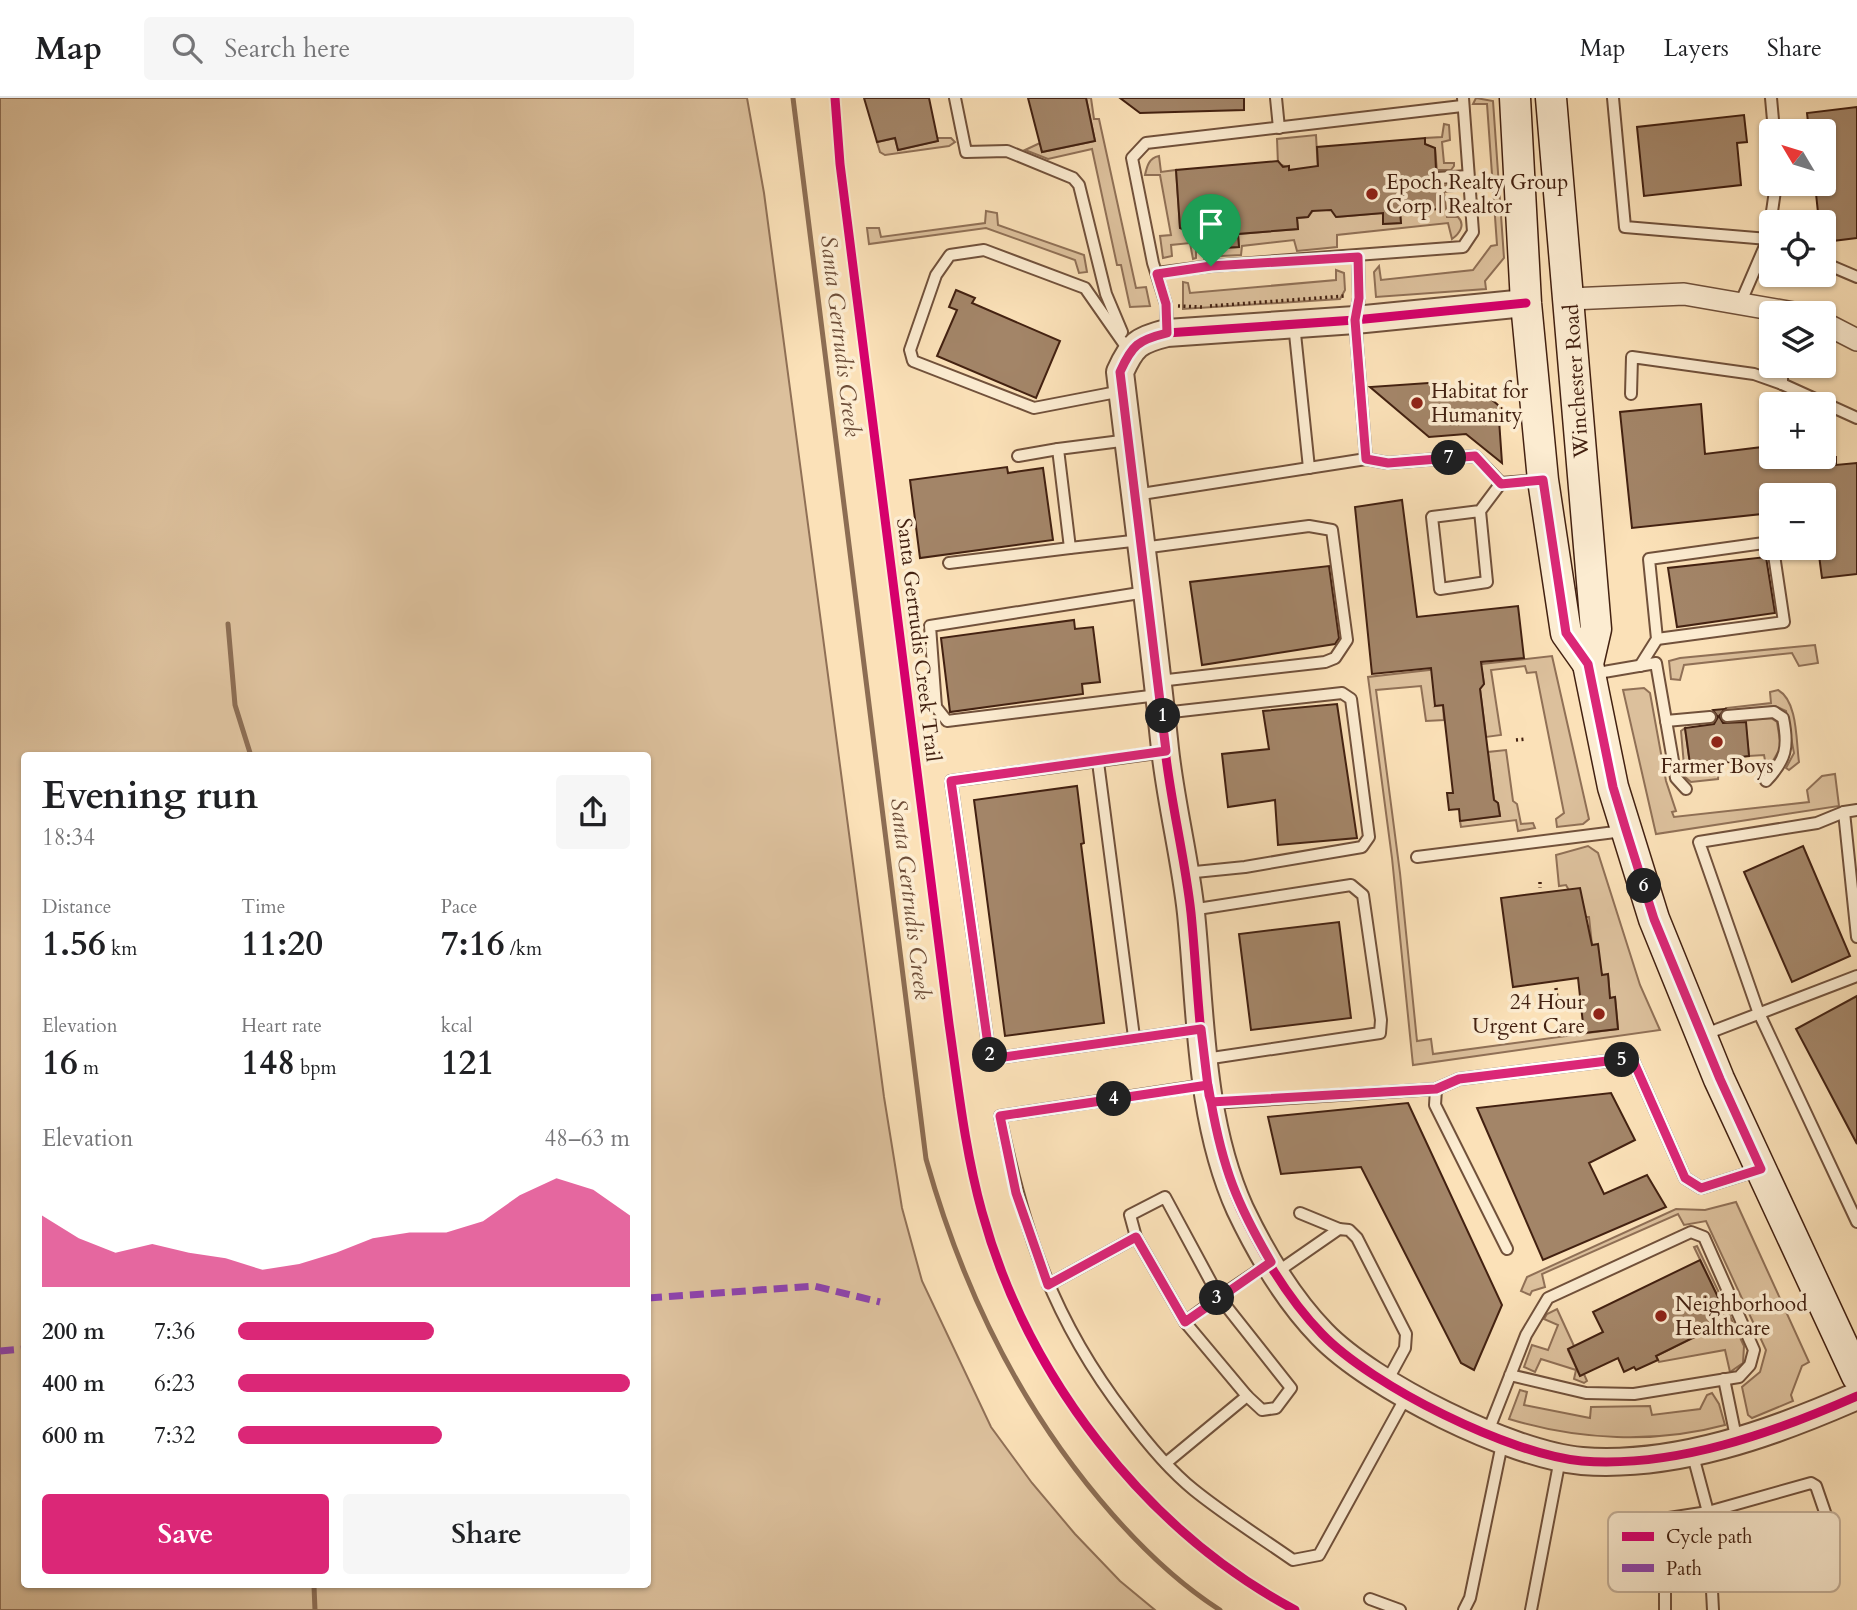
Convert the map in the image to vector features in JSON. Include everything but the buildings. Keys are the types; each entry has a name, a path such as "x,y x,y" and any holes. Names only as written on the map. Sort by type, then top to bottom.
{"main road":[{"name":"Winchester Road","path":"1515,98 1526,303 1543,480 1566,633 1589,669 1613,787 1654,919 1761,1169 1857,1376"},
{"name":"Winchester Road","path":"1551,98 1596,629 1589,669"}],"street":[{"path":"1570,299 1684,294 1759,307"},
{"path":"1526,303 1357,308 1294,324 1167,333 1144,339 1129,351 1120,372 1166,751 1191,910 1201,1029 1220,1153 1240,1209 1274,1267 1323,1335 1396,1389 1495,1436 1582,1461 1692,1451 1737,1443 1857,1396"},
{"path":"1836,329 1857,340"}],"lane":[{"path":"954,98 966,152 993,149 1007,151 1064,173 1079,185 1106,294 1129,351"},
{"path":"1276,98 1279,128"},
{"path":"1613,98 1625,227 1759,238"},
{"path":"1771,98 1773,119"},
{"path":"1157,274 1211,266 1464,247 1473,232 1462,102 1146,144 1137,150 1132,158 1157,274 1166,304 1167,333"},
{"path":"1437,178 1468,176"},
{"path":"1209,236 1211,266"},
{"path":"1122,391 1034,408 913,361 910,350 936,275 950,256 985,250 1085,288 1129,351"},
{"path":"1358,257 1357,308 1366,459"},
{"path":"1740,304 1759,261"},
{"path":"1836,268 1857,277"},
{"path":"1294,324 1309,468"},
{"path":"1631,394 1632,357 1754,374 1857,418"},
{"path":"1782,378 1782,384"},
{"path":"1018,456 1129,440"},
{"path":"1058,449 1070,548"},
{"path":"1135,495 1366,459 1388,463 1475,456 1501,484"},
{"path":"1480,512 1432,517 1440,589 1487,582 1480,512 1501,484 1543,480"},
{"path":"949,563 1070,548 1141,544 1309,526 1332,530 1347,640 1344,650 1325,662 1161,696 947,721 936,707 930,626 1146,592"},
{"path":"1640,666 1657,639 1649,559 1759,544"},
{"path":"1657,639 1784,622 1775,560"},
{"path":"1589,669 1656,663 1676,778 1686,789"},
{"path":"1161,696 1342,694 1350,699 1369,837 1362,846 1245,867 1185,873"},
{"path":"1727,716 1774,712 1783,718 1787,751 1781,765 1766,781"},
{"path":"1666,721 1710,717"},
{"path":"1166,751 951,781 990,1059 1201,1029"},
{"path":"1097,762 1134,1037"},
{"path":"1857,810 1843,812 1818,823 1699,842 1758,1012 1857,1222"},
{"path":"1843,812 1857,937"},
{"path":"1417,857 1626,830"},
{"path":"1191,910 1351,885 1363,895 1381,1020 1380,1033 1208,1082 1000,1116 1016,1193 1048,1285 1061,1315 1095,1375 1166,1463 1193,1489 1293,1560 1319,1556 1396,1389 1406,1334 1357,1238 1349,1230 1339,1229 1300,1213"},
{"path":"1703,1035 1857,976"},
{"path":"1208,1082 1436,1089 1459,1079 1632,1058 1685,1178 1701,1188 1761,1169"},
{"path":"1436,1089 1435,1105 1507,1248"},
{"path":"1165,1198 1219,1297 1291,1388 1276,1408 1262,1410 1247,1396 1185,1322 1136,1237 1130,1215 1165,1198"},
{"path":"1185,1322 1219,1297 1339,1229"},
{"path":"1464,1610 1470,1598 1495,1436 1510,1375 1526,1335 1548,1298 1696,1231 1704,1237 1754,1350 1744,1372 1738,1377 1634,1394 1586,1393 1510,1375"},
{"path":"1048,1285 1136,1237"},
{"path":"1724,1379 1737,1443"},
{"path":"1166,1463 1247,1396"},
{"path":"1692,1451 1708,1512 1811,1483 1816,1486 1825,1512"},
{"path":"1531,1610 1560,1456"},
{"path":"1665,1592 1665,1610"},
{"path":"1713,1592 1713,1610"},
{"path":"1370,1599 1400,1610"}],"path":[{"path":"1166,304 1201,307 1357,308"},
{"path":"1516,740 1525,739"},
{"path":"1540,882 1540,888"},
{"path":"1556,988 1558,1010"}],"shaded area":[{"path":"0,98 747,98 764,193 884,1097 902,1208 922,1281 991,1427 1032,1483 1075,1534 1120,1581 1155,1610 0,1610"},
{"path":"1086,98 1091,98 1094,119 1099,119 1136,288 1146,287 1150,306 1130,307 1121,265 1117,265 1092,149 1048,159 1025,150 1040,143 1042,152 1095,141"},
{"path":"1476,98 1493,101 1504,258 1485,281 1486,289 1376,297 1374,272 1379,266 1381,280 1473,270 1491,246 1497,245 1487,104 1473,104"},
{"path":"1444,124 1449,125 1450,140 1442,142 1444,163 1454,163 1454,166 1451,170 1437,170 1435,149 1425,144 1425,138 1442,137"},
{"path":"1316,135 1318,171 1289,170 1288,167 1278,164 1277,139"},
{"path":"895,138 898,150 937,141 937,138 951,138 955,142 949,146 885,155 880,152 877,142"},
{"path":"1159,156 1161,172 1176,170 1180,228 1191,232 1191,238 1196,238 1196,258 1193,259 1190,243 1171,245 1172,256 1163,258 1160,236 1171,235 1160,175 1145,175 1151,161"},
{"path":"1452,185 1456,191 1444,192 1447,217 1458,217 1461,226 1452,239 1448,223 1337,235 1337,247 1297,251 1294,240 1242,246 1241,255 1221,256 1221,248 1239,247 1238,234 1298,229 1297,218 1308,217 1319,203 1336,212 1337,217 1383,213 1384,224 1401,223 1400,212 1439,208 1438,186"},
{"path":"986,211 997,213 998,225 1084,255 1087,272 1079,273 1075,260 986,228 869,244 867,228 879,228 881,237 985,223"},
{"path":"1336,270 1344,273 1345,290 1340,299 1183,309 1183,282 1188,283 1190,293 1336,280"},
{"path":"1815,645 1818,663 1799,666 1792,653 1684,665 1680,680 1671,679 1669,661 1680,658"},
{"path":"1552,656 1589,819 1583,824 1557,827 1556,819 1564,813 1536,672 1527,673 1525,666 1491,670 1501,735 1486,737 1480,689 1484,684 1482,671 1436,706 1443,705 1444,720 1426,721 1421,686 1376,690 1400,873 1417,1041 1431,1039 1433,1054 1618,1029 1615,997 1610,998 1608,975 1602,975 1592,945 1589,917 1584,917 1566,885 1559,886 1556,855 1588,846 1598,853 1640,985 1660,1030 1413,1065 1392,858 1368,677"},
{"path":"1644,688 1650,693 1666,781 1676,811 1672,812 1674,817 1809,802 1807,790 1822,776 1835,774 1839,806 1656,834 1623,690"},
{"path":"1778,690 1785,695 1795,723 1799,762 1789,770 1786,768 1794,753 1786,711 1775,706 1727,713 1726,708 1771,703 1770,692"},
{"path":"1771,718 1777,722 1781,747 1767,771 1764,755 1749,756 1745,720"},
{"path":"1685,728 1690,764 1715,761 1719,763 1718,779 1691,782 1685,777 1681,731"},
{"path":"1506,750 1513,801 1517,804 1521,824 1533,823 1535,828 1518,831 1516,820 1461,827 1460,821 1500,816 1498,803 1494,800 1488,752"},
{"path":"1736,1202 1809,1362 1802,1366 1791,1395 1793,1401 1752,1418 1748,1415 1742,1387 1760,1372 1766,1350 1706,1221 1684,1225 1678,1214 1542,1274 1545,1287 1532,1291 1530,1295 1521,1291 1527,1277 1676,1209 1705,1210"},
{"path":"1697,1246 1744,1346 1743,1363 1730,1372 1725,1350 1659,1362 1656,1356 1729,1320 1694,1247"},
{"path":"1557,1309 1574,1346 1568,1350 1580,1376 1584,1374 1587,1381 1584,1383 1574,1379 1576,1370 1541,1359 1535,1372 1524,1367 1532,1345 1548,1350 1558,1325 1544,1319 1547,1314"},
{"path":"1520,1390 1527,1392 1524,1405 1590,1418 1591,1407 1650,1406 1652,1415 1700,1409 1707,1395 1712,1393 1719,1404 1725,1425 1644,1437 1562,1431 1509,1419"}],"waterway":[{"name":"Santa Gertrudis Creek","path":"793,98 926,1159 958,1256 977,1302 1023,1391 1050,1434 1080,1475 1137,1541 1176,1578 1220,1610"},
{"path":"228,624 235,705 250,752"},
{"path":"314,1588 315,1610"}],"marked path":[{"path":"651,1298 814,1286 880,1302"},
{"path":"0,1351 21,1349"}],"cycle path":[{"name":"Santa Gertrudis Creek Trail","path":"835,98 840,164 949,1024 966,1142 982,1212 1002,1273 1029,1332 1061,1389 1099,1442 1141,1492 1189,1537 1240,1576 1295,1610"},
{"path":"1526,303 1355,320 1167,333 1137,345 1120,372 1168,770 1191,913 1204,1064 1216,1138 1240,1209 1266,1258 1310,1321 1345,1354 1374,1375 1444,1415 1482,1432 1552,1456 1582,1461 1653,1459 1758,1435 1857,1396"}],"place":[{"name":"Epoch Realty Group Corp | Realtor","path":"1372,194"},
{"name":"Habitat for Humanity","path":"1417,403"},
{"name":"Farmer Boys","path":"1717,742"},
{"name":"24 Hour Urgent Care","path":"1599,1014"},
{"name":"Neighborhood Healthcare","path":"1661,1316"}],"route":[{"path":"1211,266 1157,274 1166,304 1167,333 1144,339 1129,351 1120,372 1166,751 951,781 990,1059 1201,1029 1209,1095 1220,1153 1240,1209 1271,1262 1185,1322 1136,1237 1048,1285 1016,1193 1000,1116 1208,1085 1211,1102 1436,1089 1459,1079 1632,1058 1685,1178 1701,1188 1761,1169 1720,1079 1654,919 1613,787 1588,664 1566,633 1543,480 1501,484 1475,456 1388,463 1366,459 1355,320 1359,298 1358,257 1211,266"}]}
